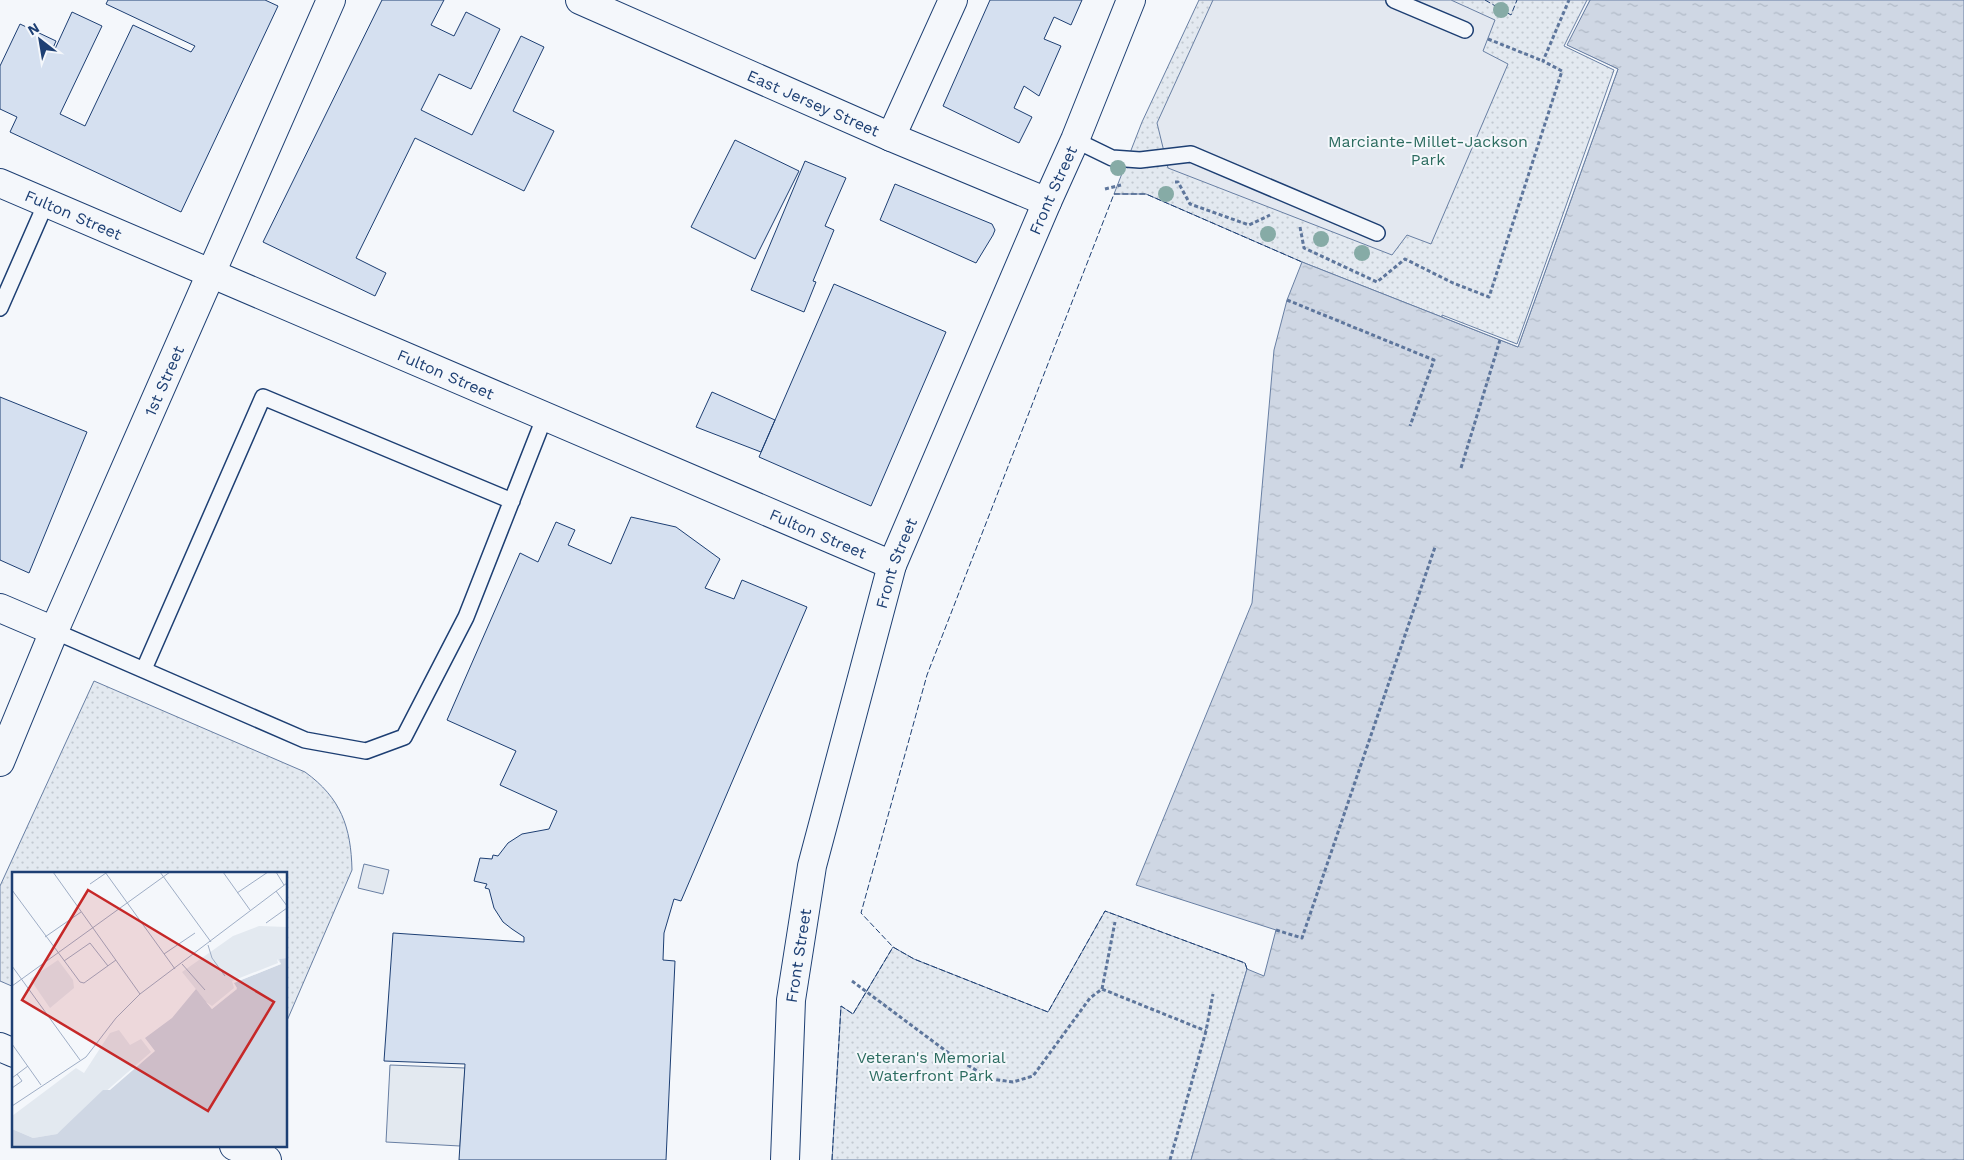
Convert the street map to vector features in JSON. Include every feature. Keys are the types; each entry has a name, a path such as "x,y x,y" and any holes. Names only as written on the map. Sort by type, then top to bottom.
{"street":[{"name":"1st Street","path":"0,762 54,631 331,0"},
{"name":"East Jersey Street","path":"580,0 891,137 1047,202"},
{"path":"891,137 953,0"},
{"name":"Front Street","path":"784,1160 791,1000 812,866 892,565 1075,140 1132,0"},
{"name":"Fulton Street","path":"0,183 892,565"},
{"path":"0,608 54,631"},
{"path":"0,1047 12,1052"},
{"path":"239,1148 267,1160"}],"lane":[{"path":"1394,0 1466,30"},
{"path":"1075,140 1112,158 1140,160 1191,154 1377,233"},
{"path":"0,308 46,203"},
{"path":"144,670 263,397 512,500"},
{"path":"54,631 306,740 366,751 404,737 466,617 545,416"}],"path":[{"path":"1543,61 1569,0"},
{"path":"1294,224 1302,228 1304,248 1377,282 1405,259 1453,283 1489,297 1562,71 1543,61 1466,30"},
{"path":"1168,182 1178,182 1190,204 1249,225 1270,214 1278,218"},
{"path":"1105,189 1129,183"},
{"path":"1287,300 1434,360 1410,426"},
{"path":"1461,468 1500,340"},
{"path":"1276,930 1302,938 1435,547"},
{"path":"852,981 954,1057 991,1079 1013,1082 1033,1076 1090,998 1102,989 1115,922"},
{"path":"1102,989 1206,1031"},
{"path":"1170,1160 1206,1031 1214,994"}],"green space":[{"name":"Marciante-Millet-Jackson Park","path":"1199,0 1590,0 1567,45 1618,69 1518,347 1302,262 1146,194 1114,194 1142,122"},
{"path":"94,681 305,772 327,792 342,815 351,855 352,870 288,1018 288,872 12,872 12,986 0,981 0,886"},
{"path":"364,864 389,870 383,894 358,888"},
{"name":"Veteran's Memorial Waterfront Park","path":"1105,911 1245,963 1247,969 1191,1160 832,1160 841,1006 853,1014 893,947 914,959 1048,1012"},
{"path":"390,1065 465,1068 460,1146 386,1142"}],"shaded area":[{"path":"1213,0 1451,0 1495,20 1483,51 1508,64 1431,244 1407,235 1392,255 1168,168 1157,123"}],"water":[{"path":"1590,0 1964,0 1964,1160 1191,1160 1247,969 1264,976 1276,930 1136,885 1252,603 1274,350 1287,300 1302,262 1518,347 1618,69 1566,45"}],"pier":[{"path":"1587,0 1590,0 1567,45 1618,69 1518,347 1442,317 1442,315 1517,344 1614,70 1564,46"}],"building":[{"path":"108,0 265,0 278,6 181,212 10,132 17,117 0,109 0,66 20,24 56,41 53,48 55,49 72,12 102,26 60,114 85,126 133,25 191,52 195,46 106,4"},
{"path":"382,0 444,0 431,25 454,36 466,12 500,29 471,89 439,74 421,110 472,135 521,36 544,47 513,111 554,131 524,191 415,138 356,258 386,273 375,296 263,242"},
{"path":"990,0 1082,0 1071,25 1054,17 1044,39 1061,46 1039,96 1024,86 1014,108 1032,117 1019,143 943,106"},
{"path":"735,140 799,171 755,259 691,227"},
{"path":"805,161 846,178 825,226 834,230 813,281 816,282 804,312 751,290"},
{"path":"895,184 992,224 995,230 993,235 976,263 880,220"},
{"path":"834,284 946,332 871,506 759,457"},
{"path":"712,392 775,420 761,452 696,427"},
{"path":"0,397 87,432 29,573 0,560"},
{"path":"631,517 676,527 720,559 705,588 734,599 742,580 807,607 681,901 674,899 664,933 663,960 675,961 666,1160 459,1160 465,1064 384,1061 393,933 524,942 524,937 503,922 494,908 489,889 485,888 487,884 474,881 480,858 492,859 493,855 498,856 508,843 522,834 549,829 557,811 500,785 516,751 447,720 520,553 538,562 556,522 575,530 568,545 611,564"}],"fence":[{"path":"1485,0 1511,15 1517,0"},
{"path":"1247,969 1245,963 1105,911 1048,1012 914,959 893,947 861,913 927,675 1114,194 1146,194 1302,262"},
{"path":"832,1160 841,1006 853,1014 893,947"}]}
